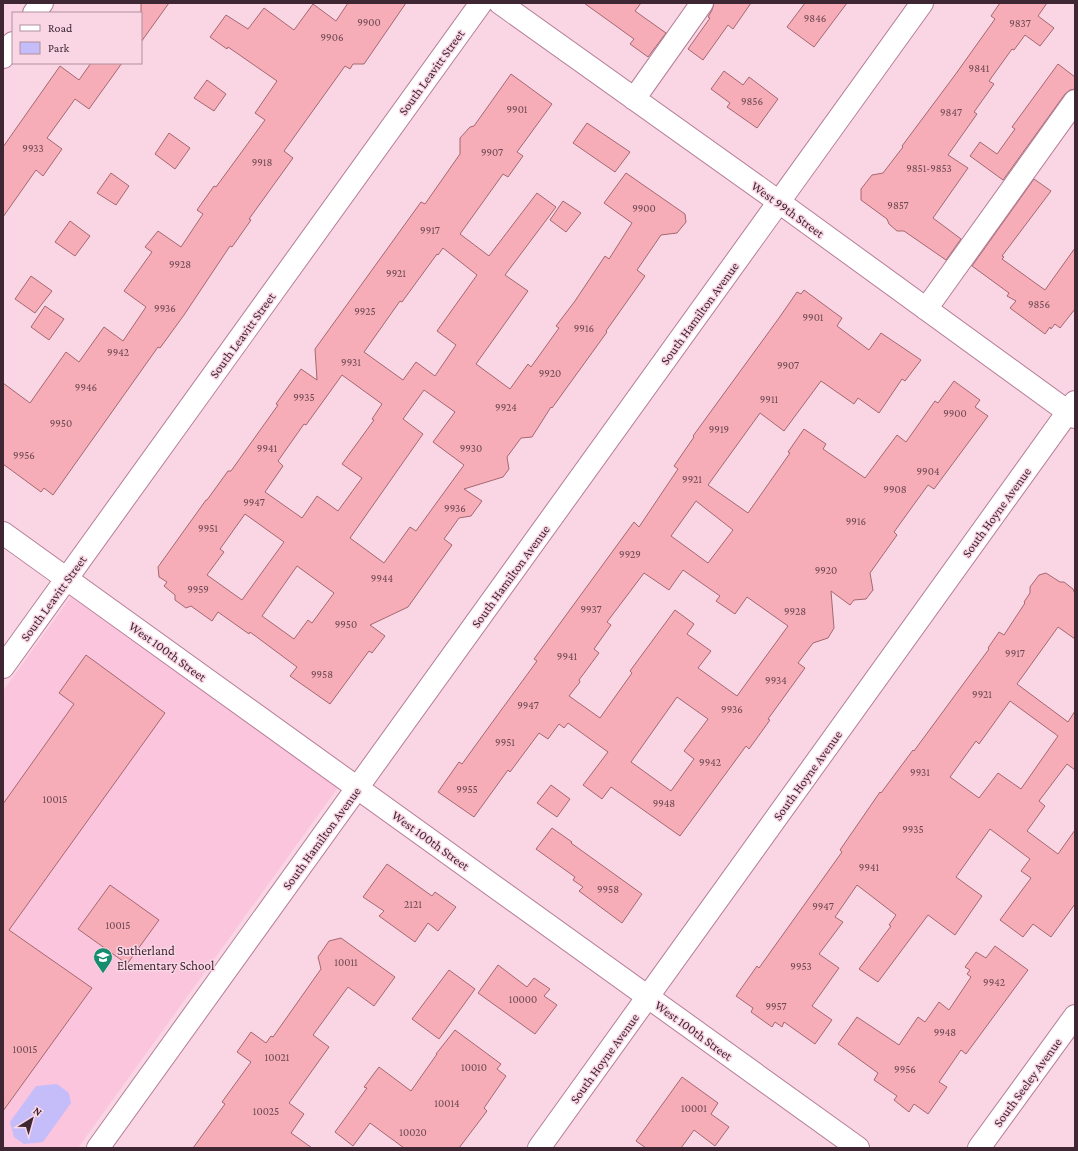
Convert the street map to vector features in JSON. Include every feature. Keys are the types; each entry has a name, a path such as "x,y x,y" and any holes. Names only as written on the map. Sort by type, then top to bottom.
{"street":[{"path":"35,12 42,3"},
{"name":"South Leavitt Street","path":"3,667 481,3"},
{"name":"West 99th Street","path":"500,3 926,309 1073,411"},
{"path":"634,99 702,3"},
{"name":"South Hamilton Avenue","path":"98,1148 922,3"},
{"path":"3,57 12,44"},
{"path":"926,309 1075,101"},
{"name":"South Hoyne Avenue","path":"539,1148 1073,411"},
{"name":"West 100th Street","path":"3,533 858,1148"},
{"name":"South Seeley Avenue","path":"979,1148 1075,1016"}],"shaded area":[{"name":"Sutherland Elementary School","path":"72,595 339,786 78,1148 3,1148 3,691"}],"green space":[{"path":"57,1084 69,1093 71,1103 43,1142 24,1144 14,1137 10,1122 36,1086"}],"building":[{"path":"141,3 169,3 142,41"},
{"path":"348,3 406,3 364,64 353,64 350,69 345,66 284,151 293,158 249,219 251,220 232,247 230,246 184,315 160,348 158,347 53,495 44,488 41,492 3,464 3,383 30,403 66,352 79,362 104,327 123,341 146,307 124,291 152,252 145,247 158,231 181,247 203,214 197,210 214,186 216,187 265,120 255,113 277,81 228,47 227,49 210,37 226,15 248,29 264,8 294,30 313,4 336,21"},
{"path":"584,3 641,3 635,11 666,33 648,57 630,44 634,39"},
{"path":"714,3 751,3 733,29 728,25 703,60 688,49 710,18 708,17"},
{"path":"805,3 847,3 814,47 787,27"},
{"path":"1000,3 1047,3 1038,16 1054,28 1040,46 1025,35 1014,50 1012,49 989,81 994,84 974,112 977,114 948,155 968,168 933,218 961,239 946,260 904,231 897,231 889,224 887,219 861,200 861,189 872,175 883,173 903,147 902,146 995,19 991,16"},
{"path":"90,64 121,64 89,109 75,99 47,138 62,149 43,176 36,170 3,217 3,147 60,66 79,80"},
{"path":"1058,64 1075,77 1075,89 1070,90 1065,94 1003,180 970,156 980,142 997,154 1015,129 1012,127"},
{"path":"724,71 743,85 749,77 778,99 757,128 727,107 730,103 711,89"},
{"path":"511,74 552,104 517,152 523,156 508,177 503,174 460,234 489,256 537,193 556,207 505,275 528,291 476,364 510,389 528,364 531,367 559,328 556,326 575,301 605,256 609,259 632,223 604,203 626,173 685,214 686,222 677,233 661,235 637,270 645,276 606,331 607,332 552,408 551,407 532,437 521,438 507,457 509,469 503,477 464,489 482,501 471,516 459,518 444,539 452,545 408,607 370,625 385,636 372,653 369,651 330,704 290,676 297,667 250,632 249,634 218,612 212,621 191,606 186,608 175,600 175,595 164,586 167,582 159,577 158,567 228,471 231,471 278,405 276,404 301,369 317,380 315,349 421,202 425,204 460,154 460,138 470,127 474,126","holes":["443,248 477,275 437,331 456,345 435,376 416,362 403,380 364,352 400,301 402,302 437,254 438,255","342,375 382,404 372,419 374,420 342,464 362,478 338,511 317,496 302,518 265,492 283,466 278,461 304,424 306,425","424,390 455,412 433,442 464,465 416,531 410,527 384,563 350,538 423,434 403,419","245,514 284,542 242,600 207,575 224,552 220,549","297,566 334,593 312,623 308,620 294,639 262,616"]},
{"path":"207,80 226,94 214,111 194,98"},
{"path":"587,123 630,152 615,172 573,143"},
{"path":"169,133 190,148 175,169 155,154"},
{"path":"111,173 129,186 116,205 97,193"},
{"path":"1034,179 1051,191 1002,256 1004,257 1002,259 1045,290 1075,248 1075,309 1060,328 1055,324 1051,329 1050,327 1045,334 1010,308 1016,301 1007,296 1009,293 972,266"},
{"path":"563,201 581,213 566,232 550,220"},
{"path":"70,221 90,236 75,256 55,242"},
{"path":"31,276 52,291 35,313 15,299"},
{"path":"804,290 842,318 837,326 869,350 881,333 921,360 905,381 902,379 879,413 858,398 854,404 821,381 784,431 760,413 708,485 748,513 790,453 788,452 804,429 826,444 823,449 865,478 897,435 906,442 935,401 938,403 954,381 980,400 975,407 988,416 934,489 928,485 894,532 897,535 870,573 873,590 866,599 854,600 850,605 831,591 834,628 828,638 813,643 798,663 805,668 768,719 770,720 749,749 746,746 680,836 611,787 602,799 583,785 608,752 568,723 564,728 559,724 548,739 539,733 510,772 508,770 474,817 438,792 459,762 462,764 537,661 534,659 634,522 639,527 678,469 674,466 694,437 693,436 797,292 801,294","holes":["696,501 733,530 708,563 671,536","683,570 720,596 716,601 735,614 747,597 788,626 737,696 698,668 711,651 687,634 694,624 675,610 630,671 632,673 600,718 569,696 599,653 594,649 611,625 607,622 644,573 669,590","677,697 708,719 684,751 694,759 671,791 631,762"]},
{"path":"45,306 64,319 49,340 31,327"},
{"path":"1046,573 1060,582 1064,582 1073,589 1075,594 1075,639 1058,627 1017,684 1068,722 1075,711 1075,770 1067,764 1039,801 1045,806 1027,831 1058,854 1075,830 1075,904 1051,937 1033,924 1023,937 1000,920 1031,878 1021,871 1030,859 990,829 956,877 982,896 955,935 928,915 878,982 859,969 891,926 889,925 896,915 857,885 835,917 843,922 819,954 839,968 812,1006 832,1020 815,1044 784,1022 782,1027 775,1022 772,1027 751,1012 753,1008 736,996 757,966 759,968 842,852 840,850 880,792 881,793 913,750 914,751 989,649 988,648 999,632 1004,635 1025,603 1024,602 1030,593 1030,587 1039,575","holes":["1010,701 1058,736 1021,789 998,773 979,798 950,777 976,741 979,744"]},
{"path":"86,655 165,713 9,930 92,988 3,1111 3,804 74,704 59,693"},
{"path":"551,785 570,799 557,817 537,803"},
{"path":"552,828 642,894 622,923 579,891 583,887 573,880 575,877 536,849"},
{"path":"387,864 432,896 435,892 456,907 438,931 428,923 415,942 379,916 384,911 363,897"},
{"path":"110,885 159,920 127,964 78,929"},
{"path":"341,938 395,977 374,1006 348,987 313,1035 329,1047 289,1103 304,1114 291,1133 312,1148 193,1148 225,1104 222,1102 251,1062 237,1052 251,1032 266,1043 271,1036 273,1037 321,969 318,957 329,941"},
{"path":"995,946 1028,970 966,1054 961,1050 939,1082 947,1087 928,1114 914,1104 909,1112 894,1100 897,1096 874,1080 878,1073 838,1044 857,1017 899,1045 918,1017 925,1022 939,1002 949,1010 971,977 967,974 970,970 965,967 976,952 986,958"},
{"path":"498,965 527,987 534,978 550,989 544,996 557,1005 535,1034 478,993"},
{"path":"449,970 475,989 439,1039 412,1019"},
{"path":"455,1030 501,1064 497,1069 506,1076 484,1108 487,1111 459,1148 404,1148 370,1123 353,1146 335,1132 367,1088 364,1087 379,1067 411,1091 436,1054"},
{"path":"682,1077 718,1103 711,1114 729,1127 715,1146 694,1130 681,1148 646,1148 636,1141"}],"place":[{"name":"Sutherland Elementary School","path":"103,974"}]}
